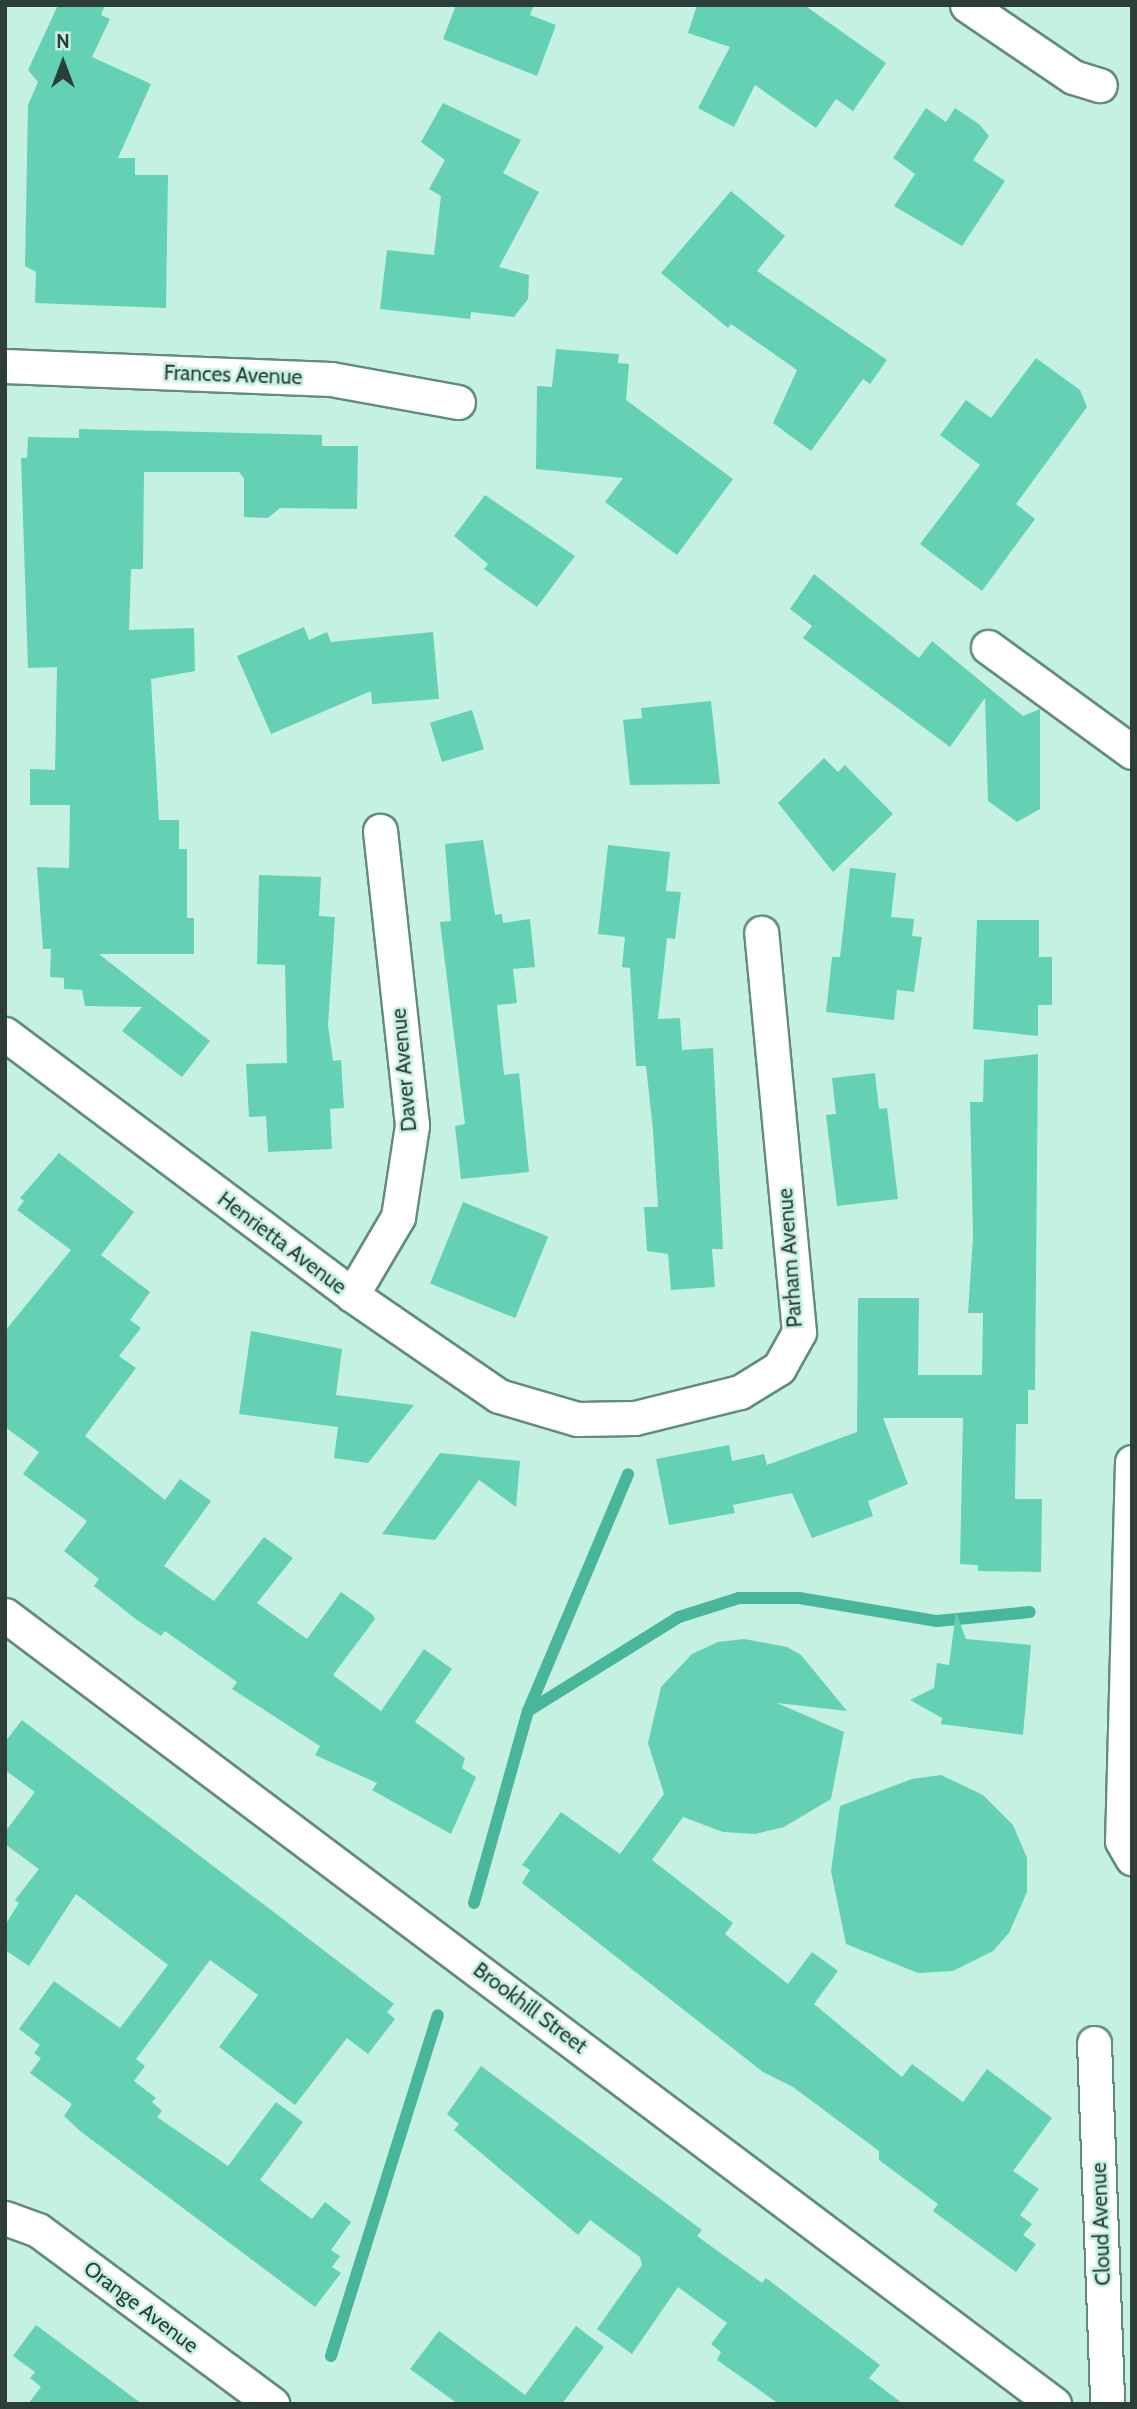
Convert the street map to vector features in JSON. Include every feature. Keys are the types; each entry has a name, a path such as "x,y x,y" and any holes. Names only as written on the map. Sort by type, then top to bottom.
{"street":[{"path":"967,5 1073,77 1100,85"},
{"name":"Frances Avenue","path":"5,366 331,379 458,402"},
{"path":"988,648 1132,752"},
{"name":"Daver Avenue","path":"352,1295 398,1217 412,1125 380,831"},
{"name":"Parham Avenue","path":"577,1419 635,1418 740,1392 779,1368 799,1332 761,933"},
{"name":"Henrietta Avenue","path":"5,1034 352,1295 499,1396 577,1419"},
{"path":"1127,1850 1132,1462"},
{"name":"Brookhill Street","path":"5,1615 1054,2404"},
{"name":"Cloud Avenue","path":"1094,2043 1107,2404"},
{"name":"Orange Avenue","path":"5,2218 38,2230 272,2404"}],"building":[{"path":"58,5 105,5 101,15 110,19 92,57 151,84 118,158 135,158 135,175 168,175 166,308 35,303 36,272 25,266 28,105 38,82 28,70"},
{"path":"456,5 534,5 530,15 556,25 537,76 443,39"},
{"path":"697,5 804,5 886,63 853,111 836,99 816,128 755,85 734,127 698,108 730,47 688,33"},
{"path":"443,103 521,140 503,173 539,192 499,267 529,275 528,299 514,317 471,312 470,319 380,309 387,250 434,255 441,196 429,189 445,160 421,142"},
{"path":"926,108 946,122 955,108 979,124 989,136 973,160 1005,181 962,246 894,206 915,174 893,158"},
{"path":"731,191 785,236 757,271 887,360 870,384 863,379 811,451 773,423 797,370 731,324 728,328 661,273"},
{"path":"556,349 619,354 618,363 629,364 626,400 733,479 677,555 605,502 623,478 536,469 537,386 552,387"},
{"path":"1036,358 1080,390 1087,407 1016,504 1035,519 982,591 920,544 980,465 940,435 966,400 991,418"},
{"path":"79,429 322,435 322,446 358,446 357,509 280,508 268,518 244,517 244,478 239,472 144,472 143,569 131,569 129,630 194,628 195,671 151,679 159,820 179,820 179,849 187,849 187,918 194,918 194,954 99,954 210,1041 182,1077 122,1031 142,1007 85,1006 82,990 64,989 64,978 50,977 51,949 43,949 37,867 69,868 70,805 30,805 30,769 55,770 57,667 28,668 21,458 27,458 28,437 79,438"},
{"path":"485,495 575,556 537,607 484,569 488,564 454,536"},
{"path":"814,574 919,658 932,641 1023,716 1040,709 1040,809 1017,822 988,801 985,698 950,747 803,638 812,626 790,609"},
{"path":"304,627 309,640 327,632 331,642 433,632 439,699 372,704 371,691 271,734 237,656"},
{"path":"711,701 720,784 630,785 623,720 642,718 641,708"},
{"path":"472,710 484,749 442,762 430,723"},
{"path":"824,758 838,772 845,765 893,814 833,872 778,803"},
{"path":"483,840 495,915 502,914 503,923 530,919 535,967 513,969 517,1003 497,1005 504,1075 519,1073 529,1172 461,1179 455,1126 465,1124 440,922 451,921 445,844"},
{"path":"608,845 670,852 666,891 681,892 675,939 667,938 658,1019 680,1018 682,1050 713,1048 723,1249 712,1249 715,1287 671,1290 668,1254 647,1251 644,1207 658,1207 646,1066 636,1066 630,968 622,967 625,937 598,934"},
{"path":"850,868 896,873 891,917 914,919 912,936 922,937 914,992 897,990 894,1020 826,1012 832,957 840,957"},
{"path":"259,875 321,877 319,916 335,917 328,1025 333,1061 341,1060 344,1108 330,1109 332,1149 268,1152 266,1116 249,1117 246,1064 287,1063 285,965 257,964"},
{"path":"977,920 1039,920 1039,957 1052,957 1052,1005 1038,1005 1038,1036 973,1029"},
{"path":"1038,1054 1035,1390 1028,1390 1028,1424 1016,1424 1015,1499 1042,1499 1041,1572 978,1571 978,1565 960,1564 963,1418 883,1418 908,1484 868,1501 873,1516 812,1538 792,1493 733,1505 735,1513 669,1525 656,1459 729,1445 732,1461 764,1454 767,1465 857,1432 858,1298 919,1298 918,1375 982,1375 983,1313 968,1313 973,1236 970,1102 983,1102 984,1060"},
{"path":"875,1073 879,1109 887,1108 898,1199 837,1206 826,1115 836,1114 832,1078"},
{"path":"59,1153 134,1212 101,1255 150,1292 130,1320 141,1328 119,1356 136,1368 85,1436 165,1500 180,1479 211,1501 164,1566 214,1601 264,1537 293,1558 257,1603 307,1639 341,1592 372,1614 375,1619 333,1675 381,1711 424,1649 452,1669 415,1722 465,1758 462,1768 476,1777 451,1834 372,1790 377,1783 315,1755 320,1746 232,1689 237,1682 165,1631 161,1636 137,1620 94,1586 99,1579 64,1551 87,1521 23,1474 39,1452 5,1427 5,1331 71,1250 17,1210 24,1201 20,1198"},
{"path":"463,1202 548,1236 515,1318 430,1284"},
{"path":"251,1331 342,1349 336,1395 414,1405 368,1463 334,1458 338,1427 239,1414"},
{"path":"440,1453 520,1461 516,1507 479,1480 435,1540 382,1534"},
{"path":"956,1612 966,1639 1031,1645 1023,1735 941,1724 942,1718 910,1700 934,1688 937,1663 949,1665"},
{"path":"744,1639 787,1647 801,1655 847,1711 777,1703 844,1732 831,1799 784,1827 755,1834 723,1832 683,1817 652,1860 733,1923 725,1934 788,1984 812,1952 838,1971 814,2004 902,2077 912,2064 963,2102 987,2069 1052,2118 1013,2171 1039,2189 1020,2215 1032,2224 1023,2235 1036,2244 1016,2272 933,2211 938,2204 879,2160 879,2151 793,2087 763,2072 522,1883 530,1870 522,1865 561,1812 620,1854 664,1794 648,1743 661,1687 692,1654 718,1642"},
{"path":"22,1720 394,2004 387,2012 395,2019 368,2054 347,2038 295,2105 219,2047 258,1995 210,1960 136,2059 145,2066 134,2081 156,2098 152,2102 162,2111 157,2117 228,2166 276,2102 303,2122 260,2180 312,2219 325,2202 351,2222 331,2250 340,2256 332,2267 341,2273 315,2307 80,2131 64,2116 72,2104 30,2073 41,2058 34,2053 40,2045 19,2029 54,1981 120,2028 168,1965 76,1894 29,1966 5,1950 5,1925 19,1903 15,1900 39,1869 5,1844 5,1832 35,1792 5,1770 5,1742"},
{"path":"941,1775 983,1795 1013,1825 1027,1858 1027,1892 1009,1933 993,1951 953,1971 918,1973 846,1944 831,1871 840,1806 912,1779"},
{"path":"481,2066 702,2230 697,2236 762,2283 766,2278 880,2365 869,2378 903,2404 779,2404 717,2360 721,2352 711,2344 727,2323 678,2287 632,2354 597,2329 642,2265 640,2257 590,2220 578,2235 454,2130 459,2124 447,2114"},
{"path":"36,2325 142,2404 28,2404 41,2387 30,2378 35,2372 13,2356"},
{"path":"576,2326 604,2347 562,2404 458,2404 410,2369 439,2331 525,2395"}],"waterway":[{"path":"474,1903 528,1711 628,1474"},
{"path":"528,1711 679,1617 739,1598 799,1598 937,1621 1030,1612"},
{"path":"331,2356 438,2015"}]}
